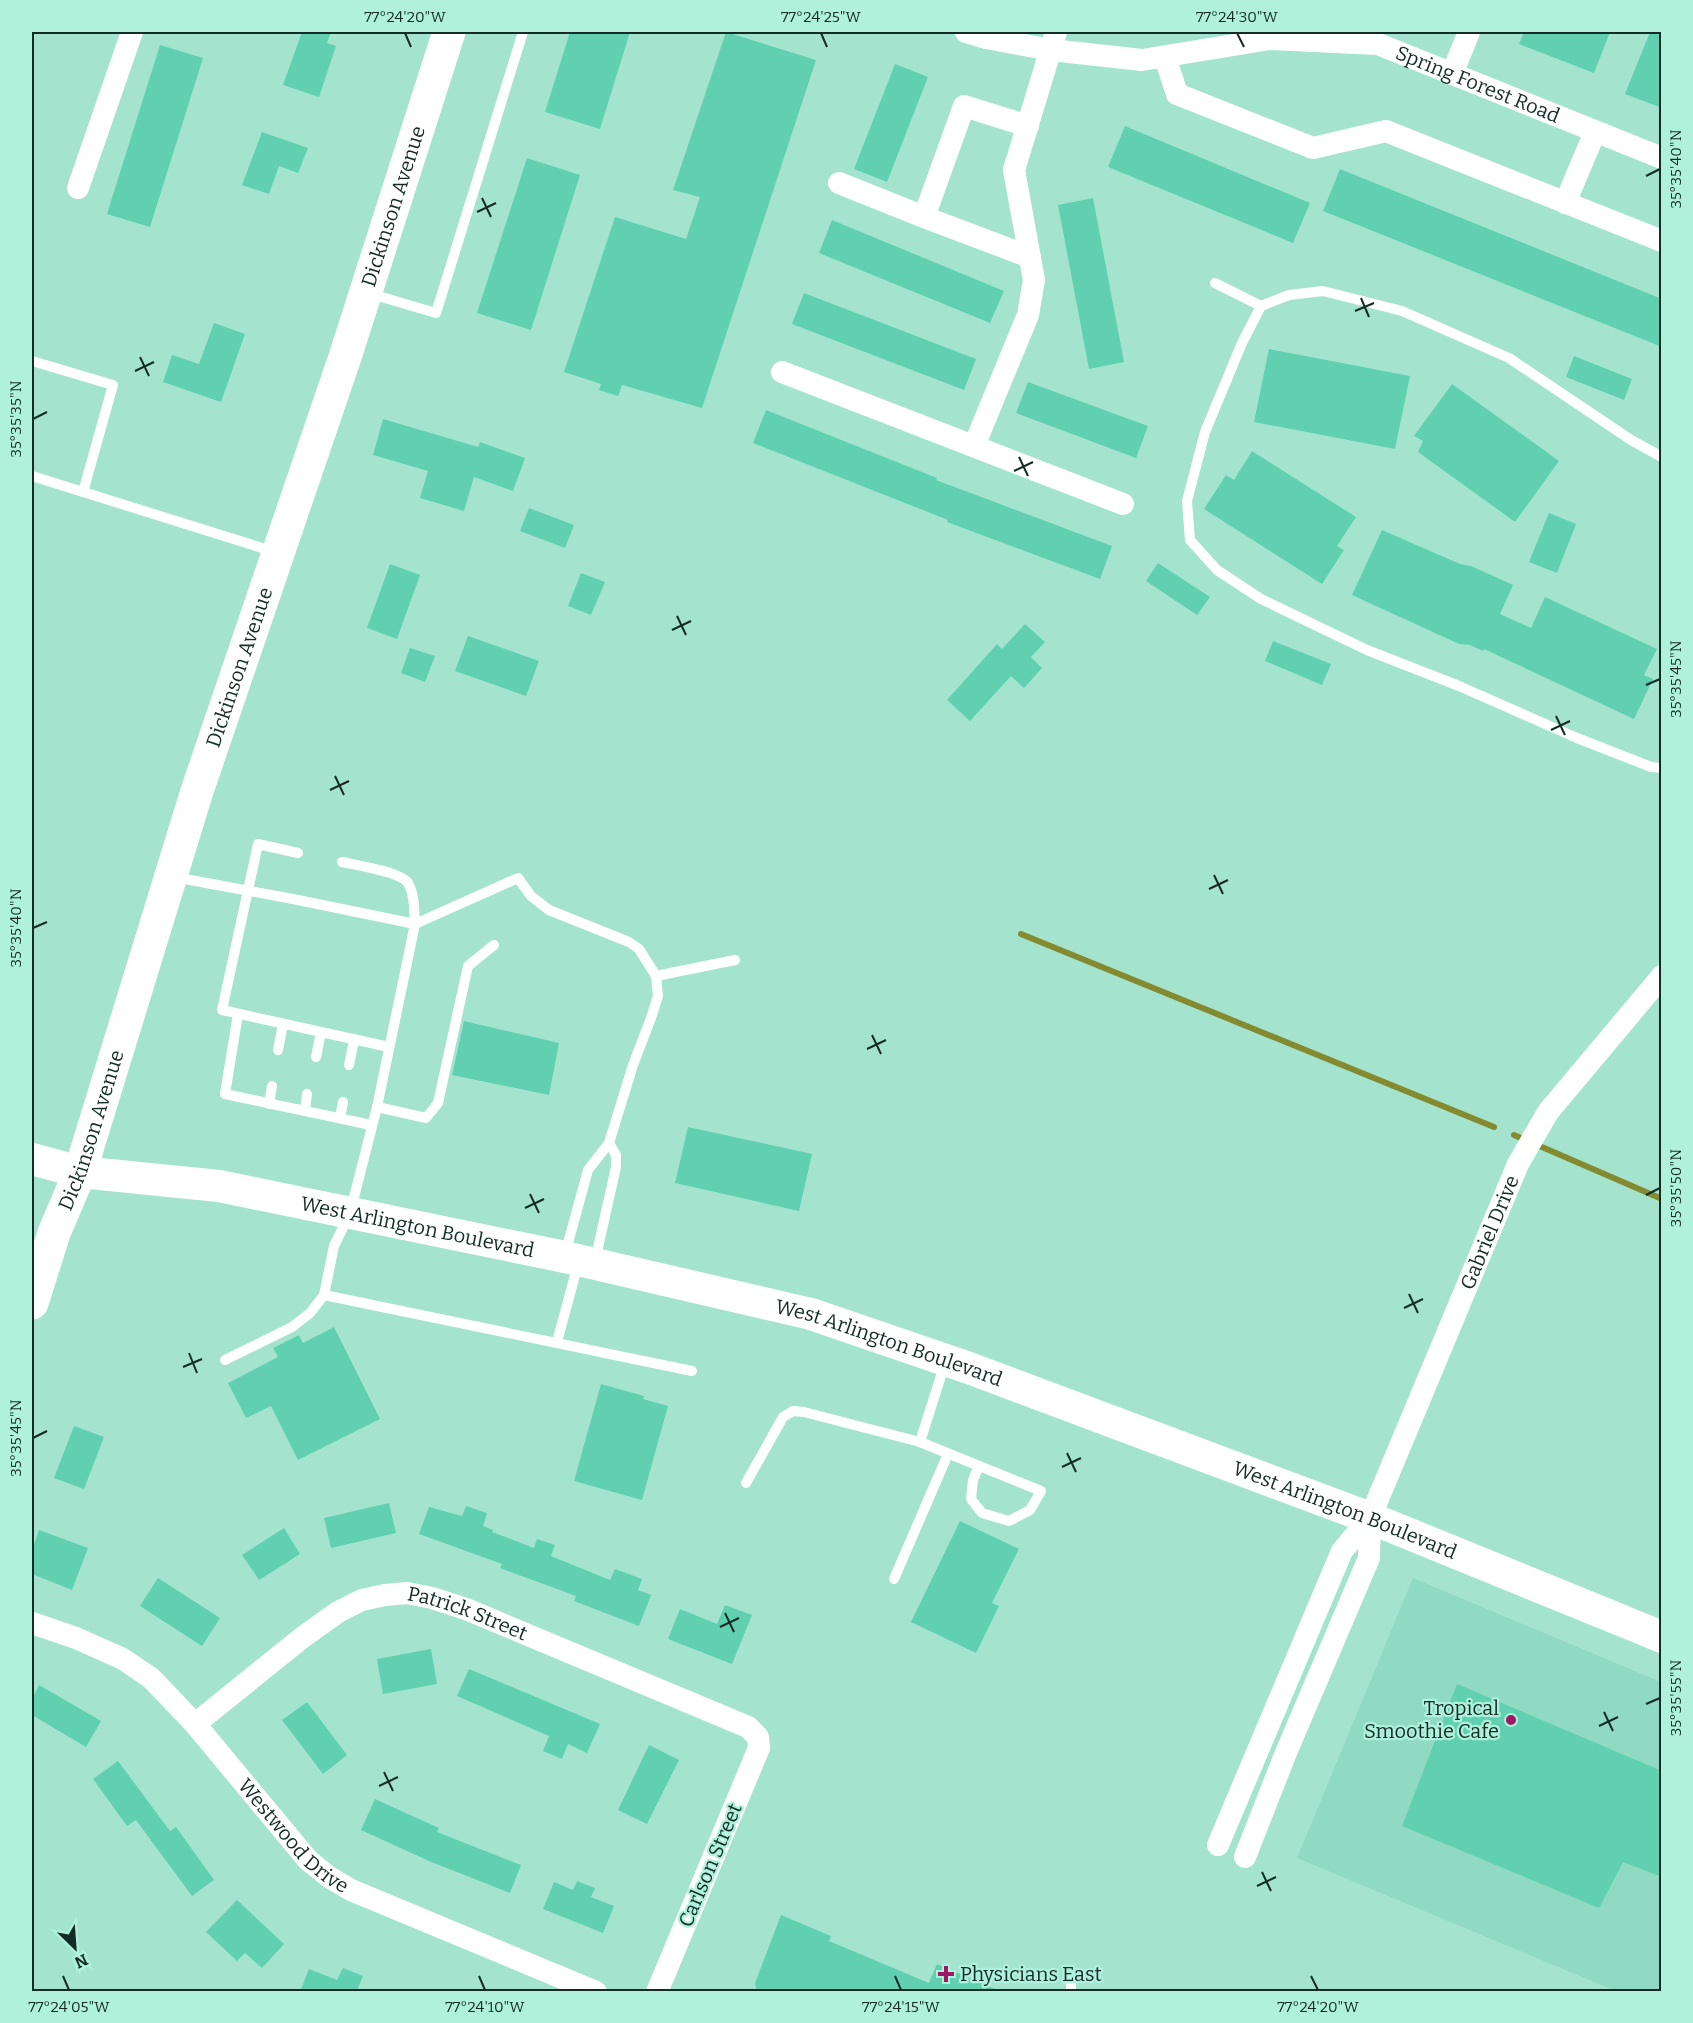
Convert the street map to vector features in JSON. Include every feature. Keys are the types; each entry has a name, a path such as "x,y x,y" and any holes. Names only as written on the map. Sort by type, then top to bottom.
{"main road":[{"name":"Dickinson Avenue","path":"32,1304 54,1233 80,1172 197,791 367,292 449,32"},
{"name":"West Arlington Boulevard","path":"32,1159 80,1172 219,1186 350,1212 580,1260 811,1314 946,1360 1370,1518 1662,1637"}],"street":[{"path":"78,188 132,32"},
{"name":"Spring Forest Road","path":"966,32 986,38 1053,41 1142,60 1270,39 1378,44 1662,158"},
{"path":"1452,74 1469,32"},
{"path":"974,446 1028,315 1034,280 1014,170 1053,41"},
{"path":"1165,57 1177,94 1313,148 1386,131 1662,241"},
{"path":"924,218 964,106 1028,126"},
{"path":"1565,202 1595,132"},
{"path":"839,183 924,218 1030,257"},
{"path":"782,372 1123,504"},
{"name":"Gabriel Drive","path":"1370,1518 1518,1164 1548,1112 1662,976"},
{"path":"1218,1845 1342,1551 1370,1518"},
{"path":"1245,1857 1285,1755 1369,1558 1370,1518"},
{"name":"Patrick Street","path":"195,1724 303,1637 338,1612 362,1600 406,1593 432,1598 466,1609 748,1727 758,1737"},
{"name":"Westwood Drive","path":"32,1623 76,1638 123,1659 151,1678 195,1724 308,1860 329,1877 351,1890 596,1992"},
{"name":"Carlson Street","path":"657,1992 759,1748 758,1737"}],"lane":[{"path":"367,292 436,313 523,32"},
{"path":"1215,283 1261,306"},
{"path":"1662,457 1630,440 1509,358 1402,311 1323,291 1288,295 1261,306 1242,343 1205,432 1187,501 1190,540 1217,570 1261,598 1367,650 1459,686 1577,738 1652,767 1662,768"},
{"path":"32,361 113,386 83,492"},
{"path":"32,476 278,553"},
{"path":"298,853 258,844 222,1010 389,1047"},
{"path":"225,1360 292,1327 310,1313 324,1295 334,1246 350,1212 377,1107 415,924 412,894 407,881 396,875 342,862"},
{"path":"172,876 415,924 518,878 531,896 549,910 629,942 639,949 656,976 658,996 633,1065 609,1143 588,1170 580,1260"},
{"path":"377,1107 426,1118 438,1103 468,966 494,945"},
{"path":"656,976 735,960"},
{"path":"238,1014 225,1094 371,1125"},
{"path":"278,1050 283,1024"},
{"path":"316,1057 321,1032"},
{"path":"349,1065 354,1040"},
{"path":"269,1104 272,1086"},
{"path":"305,1111 307,1094"},
{"path":"339,1118 343,1101"},
{"path":"557,1342 580,1260 616,1167 616,1155 609,1143"},
{"path":"324,1295 692,1371"},
{"path":"920,1442 946,1360"},
{"path":"746,1483 783,1418 793,1411 920,1442 1041,1491 1030,1510 1009,1521 982,1513 971,1498 973,1480 979,1466"},
{"path":"894,1578 948,1454"},
{"path":"1071,1978 1071,1992"}],"shaded area":[{"path":"1413,1578 1661,1682 1661,1991 1616,1991 1297,1858"}],"building":[{"path":"302,32 331,32 327,43 336,46 319,97 283,85"},
{"path":"570,32 630,32 600,129 545,112"},
{"path":"726,32 816,60 702,408 622,385 618,396 599,390 601,384 564,372 615,217 686,239 700,197 673,190"},
{"path":"1524,32 1610,32 1594,73 1519,44"},
{"path":"1650,32 1662,32 1662,108 1625,94"},
{"path":"160,45 203,58 150,227 107,214"},
{"path":"895,64 928,77 887,182 854,169"},
{"path":"1125,126 1310,203 1293,243 1108,167"},
{"path":"262,132 308,148 298,173 279,166 269,194 242,185"},
{"path":"527,158 580,175 531,330 477,313"},
{"path":"1340,169 1662,299 1662,347 1323,211"},
{"path":"1093,198 1124,362 1089,369 1058,205"},
{"path":"832,220 1004,291 990,323 819,253"},
{"path":"804,293 976,359 964,390 792,324"},
{"path":"214,323 245,334 221,402 163,382 172,355 199,364"},
{"path":"1269,349 1410,376 1395,449 1254,422"},
{"path":"1574,356 1632,379 1624,400 1566,377"},
{"path":"1028,382 1148,426 1136,458 1016,413"},
{"path":"1452,384 1559,461 1515,522 1418,452 1423,441 1414,436"},
{"path":"766,410 937,478 936,480 1112,546 1100,579 947,522 948,520 753,443"},
{"path":"383,419 478,447 480,442 525,458 513,491 474,477 464,511 420,498 428,471 373,455"},
{"path":"1252,451 1356,517 1337,546 1344,550 1322,584 1204,509 1226,475 1234,480"},
{"path":"529,508 574,525 565,548 520,531"},
{"path":"1549,513 1576,524 1557,573 1529,562"},
{"path":"1382,530 1513,585 1500,614 1531,628 1545,597 1657,649 1644,675 1653,679 1634,719 1484,649 1483,651 1470,645 1459,644 1352,595"},
{"path":"1158,563 1210,597 1197,615 1146,581"},
{"path":"390,564 420,575 397,639 367,628"},
{"path":"581,573 605,582 591,615 568,606"},
{"path":"1025,624 1045,642 1031,657 1042,668 1024,688 1011,676 970,721 947,700 997,644 1002,649"},
{"path":"468,636 539,661 526,696 455,671"},
{"path":"1273,641 1331,664 1322,685 1265,661"},
{"path":"410,648 435,656 425,682 401,673"},
{"path":"464,1021 559,1043 549,1095 452,1075"},
{"path":"688,1127 812,1154 799,1211 675,1183"},
{"path":"334,1327 380,1419 298,1460 271,1406 246,1418 228,1383 278,1357 273,1348 299,1335 303,1343"},
{"path":"601,1384 644,1396 643,1399 668,1406 642,1500 574,1481"},
{"path":"74,1426 104,1437 84,1489 54,1478"},
{"path":"389,1503 396,1533 331,1548 324,1518"},
{"path":"466,1506 487,1513 483,1526 493,1530 492,1532 534,1548 537,1539 555,1545 551,1556 610,1580 615,1569 642,1579 638,1590 651,1595 639,1626 574,1601 576,1596 500,1568 502,1564 419,1534 429,1507 462,1516"},
{"path":"960,1521 1019,1549 992,1603 999,1606 976,1653 911,1622"},
{"path":"284,1528 300,1554 259,1580 242,1555"},
{"path":"39,1530 88,1548 72,1590 32,1574 32,1550"},
{"path":"158,1578 220,1618 202,1646 140,1606"},
{"path":"725,1605 752,1615 732,1664 668,1639 680,1609 717,1624"},
{"path":"431,1649 437,1684 383,1694 377,1659"},
{"path":"469,1669 600,1724 587,1753 568,1744 562,1759 543,1751 549,1736 457,1696"},
{"path":"1457,1684 1662,1771 1662,1877 1623,1862 1599,1908 1402,1826"},
{"path":"39,1685 101,1721 86,1747 32,1715 32,1699"},
{"path":"307,1702 347,1755 323,1774 282,1720"},
{"path":"649,1745 679,1760 647,1824 618,1810"},
{"path":"118,1761 170,1831 176,1827 214,1880 192,1896 136,1820 127,1826 93,1779"},
{"path":"375,1799 439,1828 437,1832 521,1865 510,1893 429,1861 361,1830"},
{"path":"577,1881 595,1888 591,1897 614,1906 603,1933 543,1909 554,1882 573,1890"},
{"path":"237,1900 284,1944 262,1968 245,1953 237,1961 206,1932"},
{"path":"781,1915 831,1936 829,1941 929,1983 937,1964 1002,1992 757,1992 755,1983"},
{"path":"343,1968 363,1976 358,1988 363,1992 300,1992 309,1969 337,1980"}],"waterway":[{"path":"1021,934 1494,1127"},
{"path":"1514,1135 1662,1199"}],"place":[{"name":"Tropical Smoothie Cafe","path":"1511,1720"},
{"name":"Physicians East","path":"946,1974"}]}
